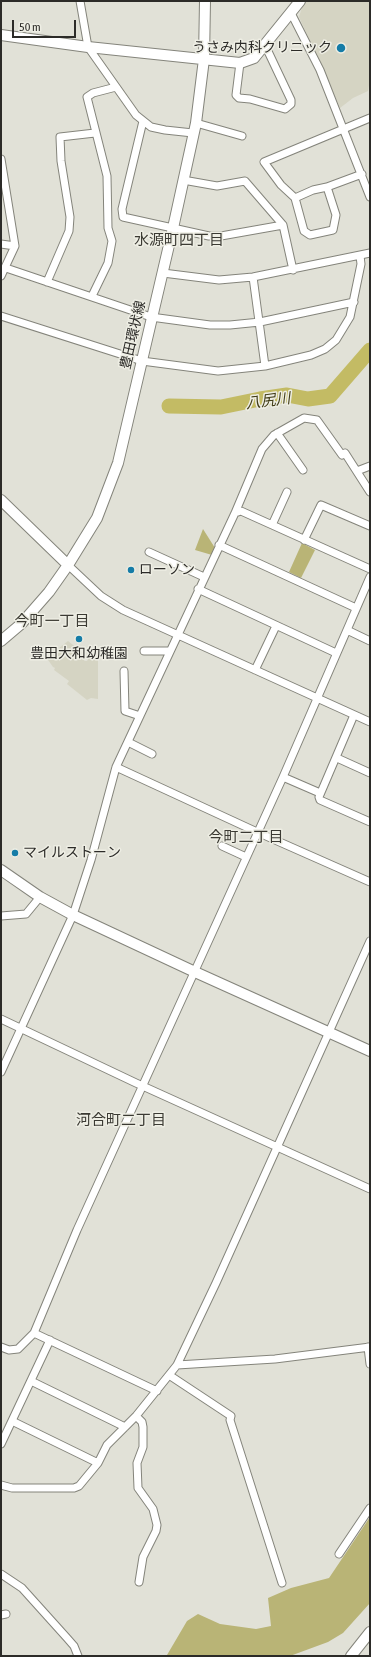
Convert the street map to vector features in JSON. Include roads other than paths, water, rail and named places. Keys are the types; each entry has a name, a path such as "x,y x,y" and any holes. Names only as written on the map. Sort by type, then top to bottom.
{"street":[{"path":"80,1 88,47 136,115 150,127 165,130 194,128 242,136"},
{"name":"豊田環状線","path":"1,641 26,618 49,592 68,565 97,518 113,477 142,361 151,316 163,273 194,128 204,60 204,1"},
{"path":"1,35 88,47 240,63 254,58 300,1"},
{"path":"291,13 320,70 370,197"},
{"path":"240,63 236,95 239,98 250,98 285,109 291,104 291,100 265,45"},
{"path":"92,296 108,264 112,241 108,228 107,176 87,97 93,93 116,87"},
{"path":"327,187 336,215 333,230 310,234 304,231 295,198 281,185 264,162 370,118"},
{"path":"143,121 122,209 124,217 196,234 222,236 283,225"},
{"path":"47,282 69,231 70,217 61,161 60,137 95,133"},
{"path":"1,159 4,197 15,246 1,276"},
{"path":"295,198 313,190 327,187 362,174"},
{"path":"183,180 217,186 245,181 283,225 293,270"},
{"path":"1,244 15,246"},
{"path":"163,273 213,280 253,277 370,253"},
{"path":"1,316 142,361 218,371 265,366 311,356 325,349 336,340 346,326 350,317 361,264 360,256"},
{"path":"6,268 151,316 210,325 260,322 354,302"},
{"path":"253,277 265,366"},
{"path":"1,1072 73,915 91,860 116,767 198,589 235,513 262,449 277,433 304,418 317,420 342,455 345,453 370,492"},
{"path":"277,433 303,470"},
{"path":"357,471 370,466"},
{"path":"272,525 287,492"},
{"path":"1,500 101,596 123,610 177,636 370,722"},
{"path":"304,540 321,505 370,526"},
{"path":"235,513 241,511 370,569"},
{"path":"219,545 356,608"},
{"path":"148,552 204,577"},
{"path":"1,1347 14,1351 34,1333 56,1277 318,699 346,630 356,608 367,590 370,577"},
{"path":"198,589 336,653"},
{"path":"255,670 276,626"},
{"path":"346,630 370,641"},
{"path":"144,651 170,651"},
{"path":"124,671 125,711 140,716"},
{"path":"354,715 337,758 320,793 320,800 370,822"},
{"path":"128,742 152,754"},
{"path":"337,758 370,773"},
{"path":"116,767 370,882"},
{"path":"283,777 320,793"},
{"path":"222,846 246,856"},
{"path":"1,870 40,896 73,915 370,1051"},
{"path":"1,916 26,914 40,896"},
{"path":"1,1485 12,1488 74,1488 84,1482 98,1463 107,1445 136,1416 177,1365 370,941"},
{"path":"1,1019 142,1086 278,1146 370,1190"},
{"path":"34,1333 157,1391"},
{"path":"1,1444 50,1340"},
{"path":"177,1365 275,1359 369,1347 370,1364"},
{"path":"169,1375 231,1416 230,1420 282,1583"},
{"path":"31,1381 125,1427"},
{"path":"136,1416 142,1422 143,1427 142,1447 137,1463 138,1488 153,1508 156,1525 156,1531 143,1557 138,1582"},
{"path":"12,1421 98,1463"},
{"path":"339,1554 370,1508"},
{"path":"1,1574 22,1588 74,1646 78,1656"},
{"path":"351,1656 370,1632"}],"waterway":[{"name":"八尻川","path":"169,406 221,407 287,395 308,399 330,396 370,350"}],"place":[{"name":"うさみ内科クリニック","path":"341,48"},
{"name":"ローソン","path":"131,570"},
{"name":"豊田大和幼稚園","path":"79,639"},
{"name":"マイルストーン","path":"15,853"}],"district":[{"name":"水源町四丁目","path":"179,240"},
{"name":"今町一丁目","path":"52,621"},
{"name":"今町二丁目","path":"246,837"},
{"name":"河合町二丁目","path":"121,1120"}]}
